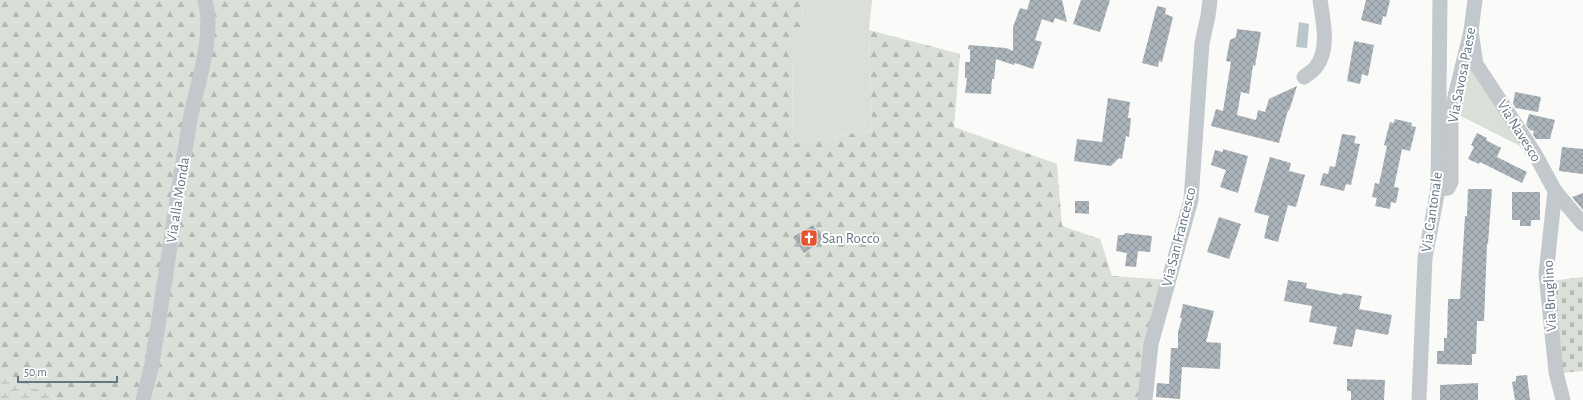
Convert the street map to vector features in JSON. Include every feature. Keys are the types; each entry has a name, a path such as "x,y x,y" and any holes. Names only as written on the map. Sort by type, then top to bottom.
{"street":[{"name":"Via alla Monda","path":"144,400 152,364 191,118 209,31 205,0"},
{"name":"Via San Francesco","path":"1145,400 1151,344 1191,200 1202,43 1210,0"},
{"path":"1304,78 1316,68 1324,47 1324,29 1320,0"},
{"name":"Via Cantonale","path":"1419,400 1425,258 1438,189 1440,0"},
{"name":"Via Savosa Paese","path":"1438,189 1448,188 1451,182 1452,114 1471,31 1475,0"},
{"name":"Via Navesco","path":"1471,31 1476,64 1535,154 1555,191 1583,224"},
{"name":"Via Bruglino","path":"1555,191 1546,274 1556,372 1564,400"}],"green space":[{"path":"0,0 802,0 803,25 792,42 793,144 872,130 869,30 960,54 954,127 1057,164 1062,226 1100,239 1112,276 1169,280 1145,400 56,400 46,390 33,388 24,382 0,378"},
{"path":"802,0 872,0 869,30 872,130 793,144 792,42 803,25"},
{"path":"1466,66 1475,69 1526,149 1457,114"},
{"path":"1583,277 1583,371 1562,373 1551,281"},
{"path":"0,378 24,382 33,388 46,390 56,400 0,400"}],"shaded area":[{"path":"1299,22 1309,24 1307,48 1296,47"}],"building":[{"path":"1030,0 1062,0 1067,22 1055,18 1053,23 1042,19 1035,40 1042,42 1033,69 996,59 991,94 965,93 967,78 965,78 965,62 970,62 970,50 972,50 968,49 969,45 1006,48 1013,51 1013,27 1020,8 1027,10"},
{"path":"1081,0 1110,0 1100,32 1073,24"},
{"path":"1366,0 1390,0 1386,17 1383,16 1381,25 1361,20"},
{"path":"1157,6 1166,8 1165,14 1173,17 1162,62 1159,61 1158,67 1142,63"},
{"path":"1237,29 1261,32 1255,66 1253,65 1249,94 1241,92 1237,115 1256,120 1258,110 1265,112 1269,99 1297,86 1289,111 1288,110 1279,143 1211,126 1216,109 1223,111 1231,62 1226,61 1230,40 1236,37"},
{"path":"1354,41 1374,45 1368,76 1362,74 1360,84 1347,81"},
{"path":"1515,92 1541,97 1538,112 1516,108 1513,104"},
{"path":"1108,98 1130,102 1128,118 1131,118 1129,137 1126,136 1122,159 1119,158 1111,166 1074,161 1077,139 1102,142"},
{"path":"1529,114 1555,120 1550,139 1536,139 1533,135 1534,131 1530,130 1526,125"},
{"path":"1395,119 1412,123 1411,126 1416,127 1410,151 1402,149 1394,187 1399,188 1396,203 1391,202 1390,209 1375,206 1377,198 1372,197 1375,183 1379,184 1387,146 1384,145 1390,122 1394,123"},
{"path":"1477,133 1501,148 1497,157 1527,172 1522,183 1480,162 1479,164 1468,159 1474,147 1471,145"},
{"path":"1342,134 1356,136 1354,143 1360,144 1351,185 1346,184 1344,191 1320,185 1323,173 1328,174 1330,166 1335,167"},
{"path":"1562,147 1583,149 1583,174 1559,171"},
{"path":"1223,149 1248,156 1238,193 1220,187 1226,170 1211,165 1215,150 1223,152"},
{"path":"1270,157 1291,163 1289,171 1305,175 1296,207 1288,205 1278,242 1264,238 1269,216 1254,212"},
{"path":"1468,189 1492,189 1487,244 1484,321 1477,321 1476,354 1472,354 1472,365 1437,364 1437,351 1444,351 1444,338 1447,338 1448,299 1460,299"},
{"path":"1512,192 1540,192 1540,220 1531,220 1531,226 1520,226 1520,220 1512,220"},
{"path":"1583,193 1583,210 1572,197"},
{"path":"1075,201 1089,201 1089,214 1075,213"},
{"path":"1219,217 1241,224 1229,259 1207,252"},
{"name":"San Rocco","path":"813,225 817,231 819,230 825,239 804,253 793,237"},
{"path":"1125,233 1152,236 1150,252 1138,251 1136,267 1125,266 1127,253 1116,251 1118,235 1124,235"},
{"path":"1288,280 1307,283 1306,288 1342,295 1343,293 1362,296 1359,309 1392,315 1388,335 1356,329 1352,347 1333,344 1337,327 1309,322 1312,306 1284,301"},
{"path":"1183,304 1214,311 1206,342 1221,343 1220,369 1182,367 1180,399 1156,397 1157,383 1169,384 1171,348 1178,348 1178,332 1182,318 1180,318"},
{"path":"1527,375 1530,400 1515,400 1512,382 1516,381 1516,376"},
{"path":"1347,379 1385,380 1384,400 1351,400 1351,391 1347,391"},
{"path":"1478,383 1478,400 1440,400 1440,385"}],"place":[{"name":"San Rocco","path":"809,238"}]}
